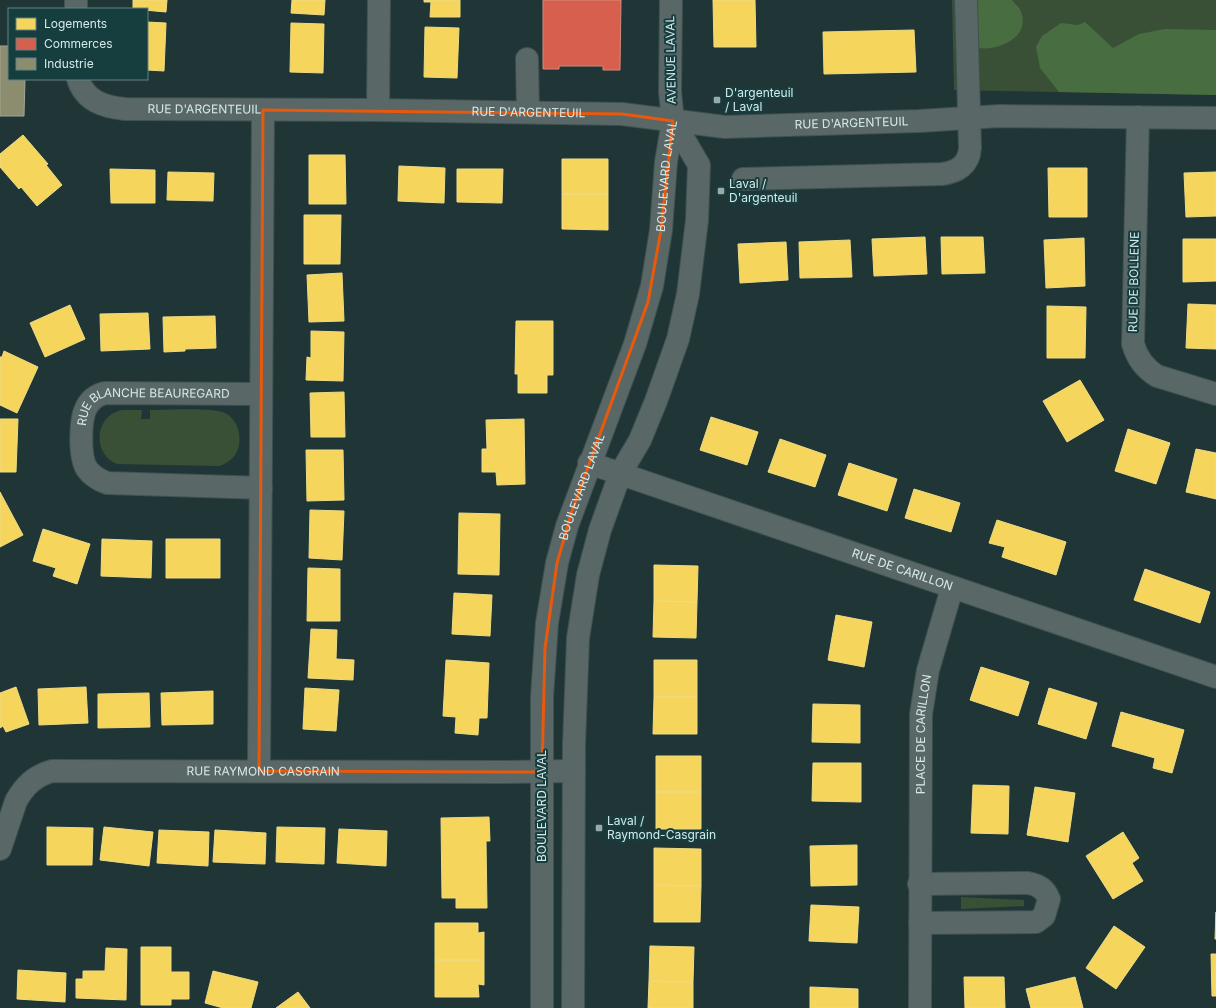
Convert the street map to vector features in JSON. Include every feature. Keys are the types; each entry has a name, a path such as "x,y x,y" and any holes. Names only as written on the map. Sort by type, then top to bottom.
{"street":[{"path":"378,110 379,0"},
{"name":"AVENUE LAVAL","path":"671,0 670,92 673,121"},
{"path":"742,179 952,173 965,164 970,154 966,0"},
{"path":"527,59 528,112"},
{"name":"RUE D'ARGENTEUIL","path":"83,88 107,107 125,109 378,110 622,114 724,127 911,121 1000,116 1216,118"},
{"path":"260,771 263,110"},
{"name":"RUE DE BOLLENE","path":"1138,117 1133,334 1134,348 1144,366 1157,376 1216,394"},
{"name":"BOULEVARD LAVAL","path":"542,1008 543,671 550,602 567,526 589,463 635,344 650,291 661,230 666,162 673,121"},
{"name":"BOULEVARD LAVAL","path":"573,1008 574,771 576,678 581,616 588,575 600,530 620,474 640,440 669,366 684,315 691,275 699,165 673,121"},
{"name":"RUE BLANCHE BEAUREGARD","path":"261,394 105,393 94,398 84,412 82,448 84,462 90,473 107,483 261,488"},
{"name":"RUE DE CARILLON","path":"589,463 1216,677"},
{"name":"PLACE DE CARILLON","path":"920,1008 920,740 923,691 933,650 952,588"},
{"name":"RUE RAYMOND CASGRAIN","path":"0,849 14,806 20,794 31,781 44,773 62,770 574,771"},
{"path":"920,884 1028,883 1039,886 1044,890 1049,899 1044,916 1036,922 920,923"}],"highlighted area":[{"path":"263,110 622,114 673,121 661,230 648,302 572,511 557,563 545,648 542,772 259,771"}],"green space":[{"path":"952,0 1216,0 1216,95 954,90"},
{"path":"975,0 1012,0 1019,8 1023,21 1021,29 1017,35 1003,45 979,48 974,39"},
{"path":"1085,22 1113,48 1139,34 1165,29 1216,30 1216,95 1059,92 1040,68 1036,47 1042,36 1061,23 1078,25"},
{"path":"200,409 225,413 233,419 239,431 238,449 232,458 219,466 117,464 109,459 103,452 100,444 100,435 102,426 107,419 114,413 123,410 142,410 141,419 150,419 150,410"},
{"path":"961,897 1024,900 1024,906 961,909"}],"building: Logements":[{"path":"133,0 167,0 166,12 148,10 148,8 133,8"},
{"path":"292,0 325,0 324,15 291,13"},
{"path":"424,0 460,0 460,17 430,17 431,2 424,2"},
{"path":"713,0 755,0 756,47 714,47"},
{"path":"148,22 166,23 164,71 148,70"},
{"path":"291,23 324,24 323,73 290,72"},
{"path":"425,27 459,28 457,78 424,77"},
{"path":"914,30 916,72 824,74 823,32"},
{"path":"23,135 48,164 46,165 62,185 37,206 21,187 19,189 0,167 0,154"},
{"path":"309,155 345,155 346,204 309,204"},
{"path":"562,159 608,159 608,194 562,194"},
{"path":"399,166 445,168 444,203 398,201"},
{"path":"1048,168 1087,168 1087,217 1049,217"},
{"path":"110,169 155,170 155,203 111,203"},
{"path":"457,169 503,169 502,203 457,202"},
{"path":"168,172 214,173 213,201 167,200"},
{"path":"1216,172 1216,216 1186,217 1184,173"},
{"path":"562,194 608,194 608,230 562,229"},
{"path":"304,215 341,215 340,264 304,264"},
{"path":"925,237 927,274 874,276 872,239"},
{"path":"941,237 983,237 985,273 942,274"},
{"path":"1084,238 1085,286 1046,288 1044,240"},
{"path":"1183,239 1216,239 1216,281 1183,282"},
{"path":"850,240 852,277 800,278 799,242"},
{"path":"786,242 788,280 740,283 738,244"},
{"path":"342,273 344,321 309,322 307,275"},
{"path":"1188,304 1216,305 1216,349 1186,348"},
{"path":"70,305 85,339 45,357 30,323"},
{"path":"1047,306 1086,307 1085,358 1047,358"},
{"path":"148,313 150,349 101,351 100,314"},
{"path":"215,316 216,348 185,349 185,351 164,352 163,317"},
{"path":"516,321 553,321 553,375 547,375 547,393 518,393 518,374 515,374"},
{"path":"311,331 344,332 343,381 306,380 307,357 311,358"},
{"path":"4,351 38,367 17,413 0,405 0,357 2,357"},
{"path":"1080,380 1104,420 1067,442 1043,401"},
{"path":"344,392 345,437 311,437 310,393"},
{"path":"711,417 758,432 747,465 700,450"},
{"path":"0,419 18,419 16,472 0,472"},
{"path":"524,419 525,484 497,485 496,472 482,472 482,449 487,449 486,420"},
{"path":"1128,429 1170,443 1156,484 1115,471"},
{"path":"780,439 826,455 815,487 768,472"},
{"path":"1196,449 1216,453 1216,499 1186,492"},
{"path":"306,450 343,450 344,500 307,501"},
{"path":"849,463 897,479 887,511 838,495"},
{"path":"914,489 960,503 951,532 905,518"},
{"path":"0,492 23,535 0,547"},
{"path":"310,510 344,511 342,560 309,558"},
{"path":"459,513 500,514 499,575 458,574"},
{"path":"997,520 1066,542 1056,575 1002,557 1005,547 989,543"},
{"path":"43,529 90,544 77,584 53,576 56,568 33,561"},
{"path":"102,539 152,541 151,578 101,576"},
{"path":"166,539 220,539 220,578 166,578"},
{"path":"654,565 698,566 697,602 654,601"},
{"path":"308,568 340,569 340,621 307,621"},
{"path":"1145,569 1210,592 1200,623 1134,600"},
{"path":"454,593 492,595 490,636 452,634"},
{"path":"654,601 697,602 696,638 653,637"},
{"path":"836,615 872,622 864,667 828,660"},
{"path":"311,629 337,630 336,659 354,660 353,680 308,678"},
{"path":"446,660 489,663 487,718 479,718 478,735 455,733 456,717 443,716"},
{"path":"654,660 697,660 697,697 654,697"},
{"path":"981,667 1029,682 1018,716 970,700"},
{"path":"16,687 29,724 6,732 3,726 0,728 0,693"},
{"path":"86,687 88,723 39,725 38,689"},
{"path":"305,688 339,690 336,731 303,729"},
{"path":"1049,688 1097,703 1086,739 1038,724"},
{"path":"213,691 213,724 162,725 161,693"},
{"path":"149,693 150,727 98,728 98,694"},
{"path":"654,697 697,697 697,734 653,734"},
{"path":"813,704 860,705 860,743 812,742"},
{"path":"1121,712 1184,730 1172,773 1153,768 1155,758 1112,746"},
{"path":"656,756 701,756 701,792 656,792"},
{"path":"813,763 861,763 861,802 812,801"},
{"path":"973,785 1009,786 1008,834 971,833"},
{"path":"1035,787 1075,793 1068,842 1027,835"},
{"path":"656,792 701,792 701,829 656,829"},
{"path":"489,817 490,841 486,841 487,908 456,908 456,898 442,898 441,818"},
{"path":"47,827 93,828 92,865 47,865"},
{"path":"104,827 153,832 149,866 100,860"},
{"path":"277,827 325,828 324,864 276,862"},
{"path":"339,829 387,831 386,866 337,863"},
{"path":"159,830 209,832 208,866 157,863"},
{"path":"215,830 266,833 265,864 213,862"},
{"path":"1123,832 1139,858 1132,863 1143,881 1113,899 1086,856"},
{"path":"857,845 857,885 811,886 810,846"},
{"path":"654,848 701,849 701,886 654,885"},
{"path":"654,885 701,886 700,922 654,922"},
{"path":"811,905 859,907 857,943 809,941"},
{"path":"1216,912 1216,939 1215,939"},
{"path":"435,923 478,923 478,933 484,932 484,960 435,960"},
{"path":"1114,926 1145,947 1116,989 1086,968"},
{"path":"650,946 694,947 693,982 649,981"},
{"path":"141,947 171,947 171,972 189,972 189,999 171,999 171,1005 141,1005"},
{"path":"106,948 127,949 126,1000 76,998 76,979 83,979 83,971 105,971"},
{"path":"1211,954 1216,954 1216,996 1212,996"},
{"path":"435,960 484,960 484,985 478,984 479,997 435,997"},
{"path":"18,970 66,973 65,1002 17,999"},
{"path":"213,971 258,982 251,1008 223,1008 205,1003"},
{"path":"964,977 1004,977 1005,1008 965,1008"},
{"path":"1075,977 1083,1008 1031,1008 1026,989"},
{"path":"649,981 693,982 693,1008 648,1008"},
{"path":"810,987 858,989 858,1008 810,1008"},
{"path":"298,992 310,1008 276,1008"}],"building: Commerces":[{"path":"543,0 621,0 620,70 603,70 603,66 559,66 559,69 543,69"}],"building: Industrie":[{"path":"0,46 8,46 8,80 25,80 24,116 0,116"}],"place":[{"name":"D'argenteuil / Laval","path":"717,100"},
{"name":"Laval / D'argenteuil","path":"721,191"},
{"name":"Laval / Raymond-Casgrain","path":"599,828"}]}
